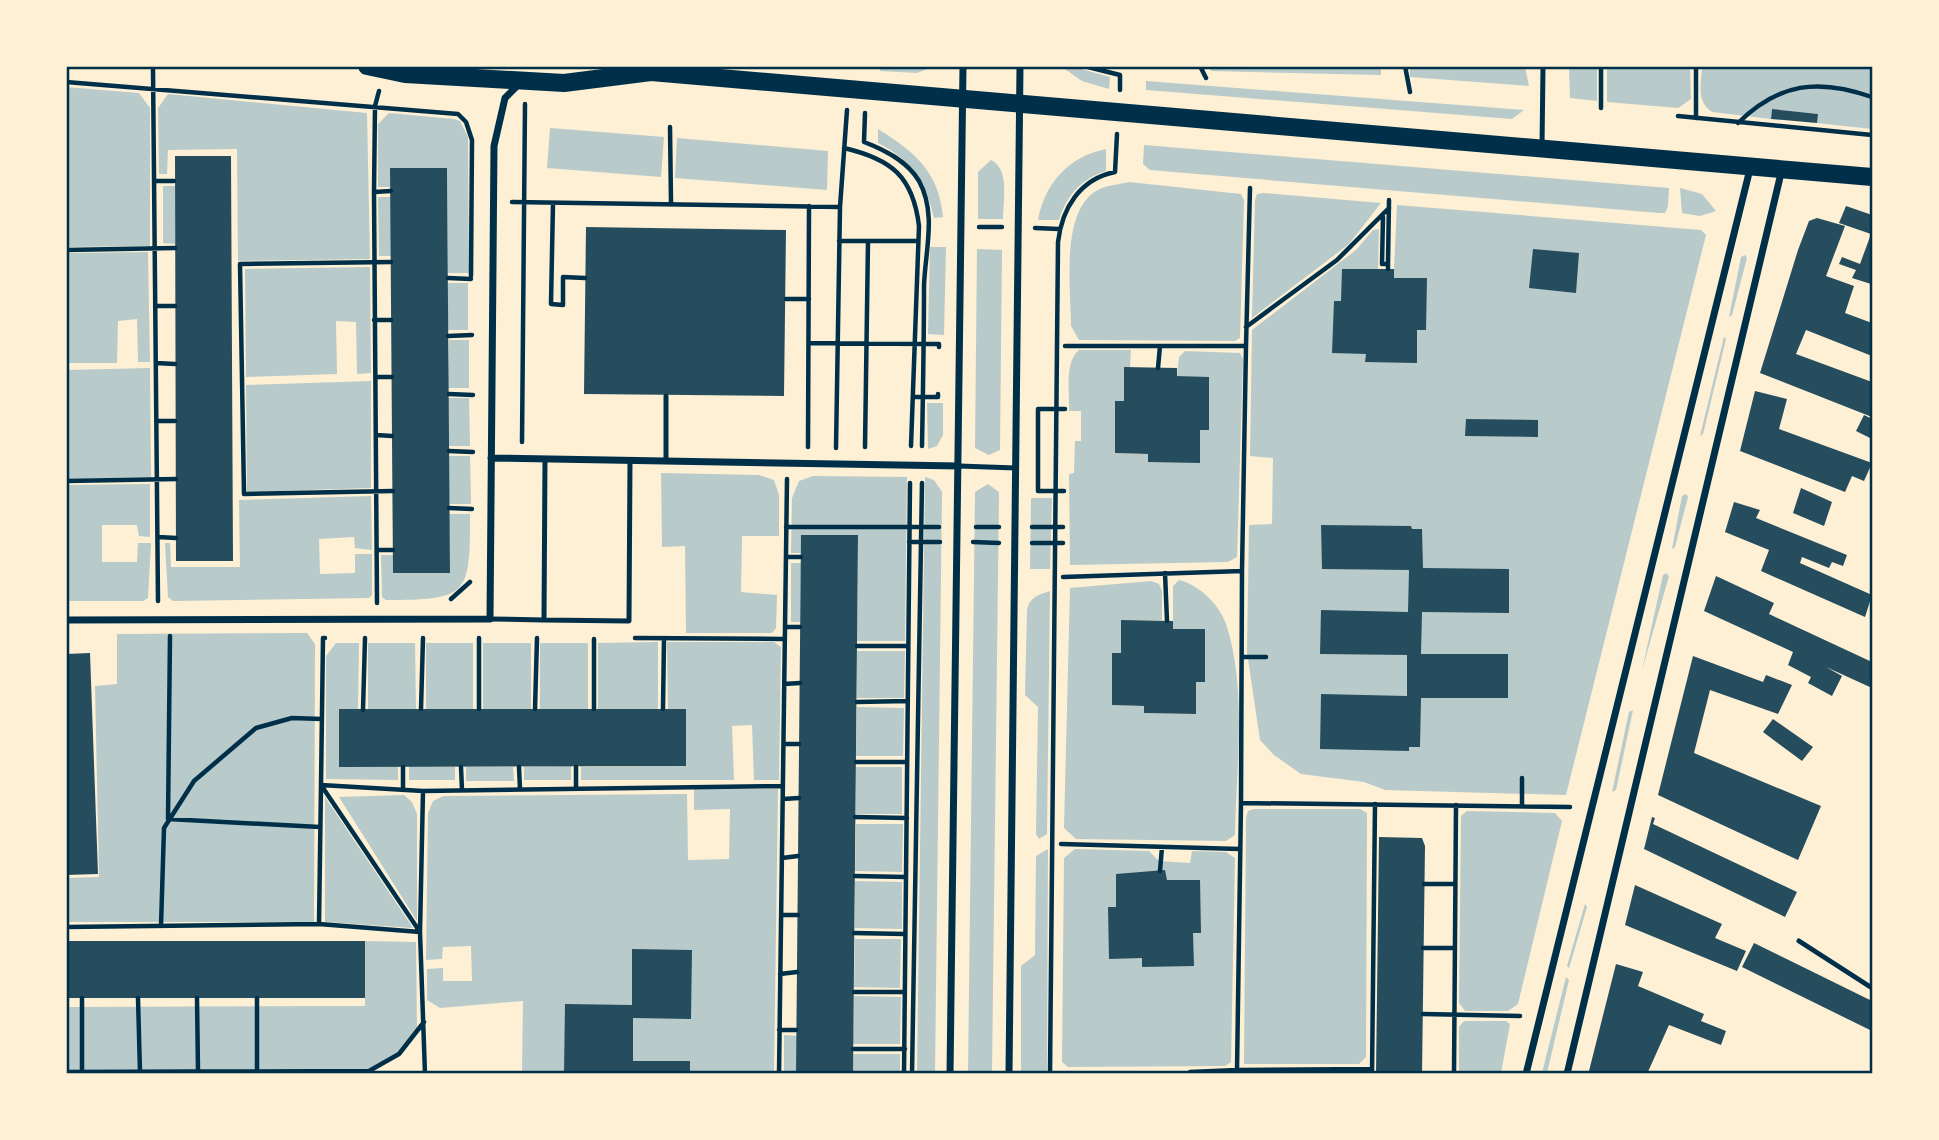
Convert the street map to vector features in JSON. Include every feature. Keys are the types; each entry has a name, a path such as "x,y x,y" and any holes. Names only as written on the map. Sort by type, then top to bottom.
{"main road":[{"path":"367,66 404,74 564,83 643,69 1872,177"}],"street":[{"path":"950,1073 963,66"},
{"path":"1009,1073 1020,66"},
{"path":"66,620 490,619 494,146 505,98 522,81"},
{"path":"1526,1073 1751,165"},
{"path":"1566,1073 1782,168"},
{"path":"491,458 959,466"}],"lane":[{"path":"1542,147 1543,66"},
{"path":"666,396 666,461"},
{"path":"544,620 545,459"},
{"path":"490,619 629,621 630,460"},
{"path":"959,466 1016,468"},
{"path":"1798,942 1872,989"}],"path":[{"path":"1084,66 1120,75 1120,89"},
{"path":"1200,66 1206,78"},
{"path":"1405,66 1410,92"},
{"path":"1601,66 1601,108"},
{"path":"1696,66 1696,118"},
{"path":"153,69 158,605"},
{"path":"66,82 458,114 466,122 471,139 471,290"},
{"path":"1738,123 1760,102 1790,89 1828,86 1872,97"},
{"path":"381,87 375,106 374,192 376,603 387,603"},
{"path":"522,458 525,100"},
{"path":"1678,116 1872,135"},
{"path":"836,464 839,207 846,119"},
{"path":"670,127 671,204"},
{"path":"864,142 894,155 919,181 927,201 930,226 925,275 919,527 912,1073"},
{"path":"1050,1073 1059,229 1066,207 1086,184 1115,172 1117,147"},
{"path":"844,148 868,154 888,164 906,182 916,204 918,241 909,527 904,1073"},
{"path":"155,181 174,181"},
{"path":"1237,1070 1242,571 1250,188"},
{"path":"374,192 391,191"},
{"path":"1383,216 1382,264 1388,267 1389,200"},
{"path":"493,201 839,207"},
{"path":"553,203 551,304 563,305 563,277 585,278"},
{"path":"808,463 809,206"},
{"path":"1246,327 1337,260 1389,208"},
{"path":"930,226 1059,229"},
{"path":"839,241 918,241"},
{"path":"865,464 868,241"},
{"path":"66,250 175,248"},
{"path":"391,262 240,264 244,494 393,491"},
{"path":"448,278 471,279"},
{"path":"786,299 809,299"},
{"path":"155,306 175,306"},
{"path":"374,320 391,320"},
{"path":"472,324 472,347"},
{"path":"448,336 472,335"},
{"path":"809,343 939,344 938,358"},
{"path":"1065,346 1246,346"},
{"path":"1158,368 1160,346"},
{"path":"156,363 175,364"},
{"path":"376,377 392,377"},
{"path":"472,383 473,406"},
{"path":"914,397 937,397 938,384"},
{"path":"449,394 472,395"},
{"path":"1064,491 1038,491 1038,409 1065,409"},
{"path":"156,421 175,421"},
{"path":"376,435 392,436"},
{"path":"474,440 474,463"},
{"path":"449,451 474,452"},
{"path":"779,1073 787,463"},
{"path":"66,481 176,479"},
{"path":"473,498 473,523"},
{"path":"449,508 473,509"},
{"path":"786,527 1063,527"},
{"path":"158,537 176,538"},
{"path":"909,542 1063,543"},
{"path":"377,550 393,550"},
{"path":"786,558 801,557"},
{"path":"1063,577 1242,571"},
{"path":"1166,573 1167,621"},
{"path":"445,601 456,598 470,584 471,575"},
{"path":"168,819 170,620"},
{"path":"785,626 800,627"},
{"path":"319,924 323,638 333,638"},
{"path":"354,638 377,638"},
{"path":"363,710 365,638"},
{"path":"412,638 434,638"},
{"path":"421,709 423,638"},
{"path":"468,638 491,638"},
{"path":"479,709 480,638"},
{"path":"525,638 548,638"},
{"path":"535,709 537,638"},
{"path":"583,638 608,638"},
{"path":"594,638 594,709"},
{"path":"622,638 785,639"},
{"path":"663,709 664,638"},
{"path":"857,646 908,646"},
{"path":"1242,657 1266,657"},
{"path":"784,684 800,683"},
{"path":"857,702 908,701"},
{"path":"162,926 164,828 194,780 256,728 292,718 322,719"},
{"path":"784,744 799,744"},
{"path":"856,762 907,762"},
{"path":"403,766 403,789"},
{"path":"461,766 462,790"},
{"path":"576,766 576,788"},
{"path":"519,767 520,789"},
{"path":"1522,778 1522,806"},
{"path":"321,785 423,791 783,786"},
{"path":"321,785 420,932"},
{"path":"423,791 420,932 425,1073"},
{"path":"783,799 799,798"},
{"path":"1241,803 1570,807"},
{"path":"1065,1073 1372,1071 1375,804"},
{"path":"1454,1073 1456,805"},
{"path":"855,817 907,818"},
{"path":"168,819 320,827"},
{"path":"1061,844 1240,849"},
{"path":"1160,871 1162,847"},
{"path":"782,858 798,856"},
{"path":"855,876 906,877"},
{"path":"1424,884 1455,884"},
{"path":"781,915 798,915"},
{"path":"66,926 319,924 420,932"},
{"path":"854,933 905,934"},
{"path":"1423,948 1455,948"},
{"path":"780,974 797,972"},
{"path":"854,992 905,992"},
{"path":"82,998 82,1072"},
{"path":"138,998 140,1072"},
{"path":"197,998 198,1071"},
{"path":"257,998 257,1071"},
{"path":"1423,1014 1520,1016"},
{"path":"66,1072 369,1071 399,1054 425,1021"},
{"path":"779,1030 796,1030"},
{"path":"853,1049 905,1049"}],"shaded area":[{"path":"880,66 932,67 917,73 880,71"},
{"path":"1381,66 1381,75 1211,71 1210,67"},
{"path":"1062,67 1074,67 1110,77 1109,89 1082,81"},
{"path":"1410,67 1525,67 1529,86 1410,77"},
{"path":"1569,67 1597,67 1597,101 1570,98"},
{"path":"1607,67 1690,67 1691,99 1678,108 1607,102"},
{"path":"1702,67 1872,67 1872,129 1817,123 1817,114 1772,109 1771,119 1712,112 1702,98"},
{"path":"1146,81 1524,110 1512,119 1146,90"},
{"path":"66,87 139,93 150,108 150,246 67,247"},
{"path":"168,94 367,113 370,259 238,261 237,149 168,150 167,174 159,174 158,108"},
{"path":"389,113 454,119 460,121 468,137 469,273 448,273 447,168 391,168 390,187 378,187 378,124"},
{"path":"550,128 664,137 661,177 547,168"},
{"path":"878,129 903,146 923,165 941,201 943,217 934,218 927,193 908,164 878,143"},
{"path":"677,138 828,151 827,190 675,178"},
{"path":"1144,145 1669,188 1668,206 1665,213 1659,213 1150,170 1143,164"},
{"path":"1106,149 1106,171 1090,178 1076,189 1059,220 1038,220 1046,194 1060,174 1080,158"},
{"path":"991,160 1001,170 1003,178 1003,219 978,219 978,172"},
{"path":"1129,182 1241,194 1244,200 1240,338 1235,341 1079,340 1071,326 1069,270 1073,229 1079,211 1088,197 1102,188"},
{"path":"163,186 175,186 175,244 163,243"},
{"path":"1680,188 1702,194 1716,211 1700,216 1682,213"},
{"path":"1257,194 1381,203 1349,244 1252,318 1255,200"},
{"path":"378,197 391,197 391,256 379,256"},
{"path":"1397,205 1701,230 1706,235 1566,795 1385,790 1364,782 1301,774 1274,755 1260,740 1247,652 1249,525 1272,524 1273,458 1250,456 1252,330 1356,250 1373,230 1379,229 1378,269 1394,269"},
{"path":"930,247 946,247 944,335 928,334"},
{"path":"977,249 1002,250 1000,450 989,455 975,448"},
{"path":"148,252 150,362 138,362 137,319 118,321 117,363 67,363 67,253"},
{"path":"1745,255 1747,258 1732,315 1729,317 1741,257"},
{"path":"370,267 371,373 357,374 356,322 336,321 337,374 246,377 245,269"},
{"path":"448,283 468,283 468,330 448,330"},
{"path":"1724,337 1726,339 1703,434 1700,436"},
{"path":"449,340 469,340 469,388 448,388"},
{"path":"1079,350 1131,350 1130,368 1124,368 1124,401 1115,401 1115,453 1148,454 1148,462 1200,462 1200,430 1209,429 1209,378 1177,376 1179,357 1185,351 1240,353 1243,359 1237,557 1228,562 1070,565 1069,474 1074,473 1075,441 1081,441 1081,411 1069,411 1069,378 1071,362"},
{"path":"150,368 151,477 67,479 67,370"},
{"path":"371,381 371,488 247,492 246,385"},
{"path":"448,398 469,398 470,446 449,446"},
{"path":"927,403 943,403 943,435 937,446 928,449"},
{"path":"449,456 470,456 471,504 449,504"},
{"path":"661,473 759,475 774,480 779,495 779,536 742,536 741,592 777,595 776,628 772,633 686,633 685,546 662,547"},
{"path":"813,476 907,477 905,641 857,641 858,536 802,535 801,553 791,553 792,498 799,481"},
{"path":"925,477 934,480 942,492 935,1073 917,1074"},
{"path":"150,484 150,537 139,536 137,525 102,525 102,562 137,562 138,543 151,543 148,598 143,601 67,601 67,485"},
{"path":"988,484 999,492 992,1073 968,1074 975,492"},
{"path":"1686,494 1688,497 1675,547 1672,549 1682,496"},
{"path":"371,496 372,550 355,548 354,537 319,539 320,574 355,573 355,554 372,554 372,595 369,598 173,601 168,597 165,543 170,543 171,567 240,567 239,500"},
{"path":"1031,498 1052,498 1050,569 1030,569"},
{"path":"449,514 470,514 469,562 459,587 449,594 434,598 386,600 382,597 381,555 393,555 393,573 450,573"},
{"path":"791,563 801,563 800,622 791,622"},
{"path":"1666,573 1669,576 1642,670 1663,575"},
{"path":"1179,580 1195,586 1215,604 1227,627 1233,652 1239,703 1235,835 1226,841 1076,839 1064,828 1070,588 1151,581 1159,584 1162,591 1162,620 1121,621 1121,653 1112,654 1112,705 1144,706 1144,713 1195,714 1196,682 1205,681 1205,630 1173,629 1173,586"},
{"path":"1050,591 1047,834 1039,839 1036,834 1038,707 1025,695 1027,610 1032,599"},
{"path":"307,633 315,644 314,922 67,922 66,878 99,877 95,686 117,684 117,634"},
{"path":"658,642 658,709 598,709 598,643"},
{"path":"667,642 774,642 781,647 779,780 754,780 752,725 732,726 734,780 581,780 581,767 686,766 686,710 668,709"},
{"path":"336,643 359,643 358,710 398,767 398,780 326,779 326,656"},
{"path":"368,643 415,643 416,710 368,710"},
{"path":"426,643 473,643 473,709 426,709"},
{"path":"483,643 531,643 531,710 483,710"},
{"path":"540,643 588,643 588,709 540,709"},
{"path":"857,651 905,651 904,698 857,698"},
{"path":"857,707 904,708 903,756 856,756"},
{"path":"1633,710 1616,790 1612,792 1629,712"},
{"path":"409,766 455,767 455,780 409,780"},
{"path":"571,766 571,780 524,780 524,767"},
{"path":"466,767 513,767 514,781 466,781"},
{"path":"856,767 902,767 902,814 856,814"},
{"path":"694,789 778,789 774,1073 522,1073 523,1001 440,1008 427,1000 427,969 443,968 443,981 472,981 471,946 443,947 442,959 426,960 428,813 433,801 443,796 687,794 688,860 729,859 730,809 694,810"},
{"path":"404,795 412,802 417,814 417,921 339,797"},
{"path":"325,797 413,928 325,922"},
{"path":"1360,809 1367,813 1366,1057 1359,1064 1244,1064 1246,818 1248,811"},
{"path":"1467,811 1555,813 1562,821 1518,1004 1508,1011 1465,1011 1459,1003 1461,816"},
{"path":"856,824 903,824 902,872 855,871"},
{"path":"1048,849 1047,1073 1021,1073 1021,966 1035,955 1036,856"},
{"path":"1075,849 1149,851 1159,861 1190,863 1192,851 1226,852 1235,858 1231,1062 1225,1066 1068,1067 1062,1062 1064,858"},
{"path":"855,881 902,882 902,929 855,928"},
{"path":"1585,904 1587,907 1569,968 1567,966"},
{"path":"855,939 901,939 900,988 854,987"},
{"path":"365,941 416,942 417,1031 399,1054 369,1071 67,1072 67,1007 365,1006"},
{"path":"1566,977 1569,980 1547,1073 1542,1073"},
{"path":"854,996 901,997 900,1044 853,1044"},
{"path":"1464,1021 1506,1021 1510,1024 1501,1073 1459,1073 1459,1027"},
{"path":"784,1035 797,1036 796,1073 784,1074"},
{"path":"853,1054 900,1054 900,1073 853,1073"}],"building":[{"path":"1772,109 1818,114 1817,123 1771,119"},
{"path":"175,156 231,156 233,561 176,561"},
{"path":"390,168 447,168 450,573 393,573"},
{"path":"1846,206 1872,215 1871,284 1852,278 1856,270 1839,264 1842,257 1860,264 1871,234 1839,223"},
{"path":"1817,218 1845,226 1826,276 1854,286 1845,313 1872,323 1872,356 1806,330 1796,354 1872,382 1872,417 1760,373 1798,250 1809,221"},
{"path":"586,227 786,230 784,396 584,394"},
{"path":"1533,249 1579,253 1576,293 1529,288"},
{"path":"1342,269 1394,269 1394,278 1427,278 1426,330 1417,330 1417,363 1365,362 1366,354 1332,353 1334,301 1341,301"},
{"path":"1124,367 1177,368 1177,376 1209,377 1209,430 1200,430 1200,463 1148,462 1148,454 1115,453 1115,401 1124,401"},
{"path":"1755,391 1787,399 1779,429 1872,463 1864,481 1852,476 1845,492 1740,451"},
{"path":"1864,415 1872,419 1872,439 1856,431"},
{"path":"1466,419 1538,420 1538,437 1465,436"},
{"path":"1801,488 1832,502 1824,526 1793,513"},
{"path":"1734,502 1760,510 1756,518 1847,555 1843,566 1832,562 1829,568 1802,557 1800,563 1872,595 1865,617 1761,571 1769,550 1725,532"},
{"path":"1321,525 1411,526 1412,529 1422,529 1423,568 1509,569 1509,613 1422,612 1421,654 1508,654 1508,698 1421,698 1420,747 1409,747 1409,751 1320,749 1321,694 1407,696 1407,655 1320,654 1321,610 1408,612 1409,570 1322,569"},
{"path":"801,535 858,535 853,1074 796,1074"},
{"path":"1716,576 1774,603 1769,614 1872,662 1872,688 1826,667 1842,676 1832,696 1808,683 1811,677 1788,665 1793,652 1704,611"},
{"path":"1121,620 1173,621 1173,629 1205,629 1205,682 1196,682 1196,714 1144,713 1144,706 1112,705 1112,653 1121,653"},
{"path":"90,653 98,874 66,875 66,654"},
{"path":"1693,656 1763,682 1766,675 1792,685 1778,714 1710,690 1694,753 1821,806 1798,860 1658,795"},
{"path":"339,709 686,709 686,766 339,767"},
{"path":"1773,719 1813,747 1802,761 1763,732"},
{"path":"1652,817 1655,818 1653,824 1797,892 1785,917 1644,849"},
{"path":"1379,837 1422,838 1425,846 1422,1074 1376,1074"},
{"path":"1165,870 1167,880 1200,880 1201,933 1193,933 1194,966 1142,967 1142,958 1109,959 1108,907 1116,907 1116,874"},
{"path":"1635,885 1722,924 1715,938 1746,951 1737,971 1625,925"},
{"path":"66,941 365,941 365,998 66,998"},
{"path":"1754,943 1872,1001 1872,1031 1742,967"},
{"path":"632,949 692,950 691,1019 633,1018 633,1061 690,1061 690,1074 564,1073 565,1004 632,1005"},
{"path":"1616,964 1643,972 1638,986 1704,1014 1701,1021 1726,1031 1721,1045 1669,1025 1647,1074 1596,1074 1589,1071"}]}
